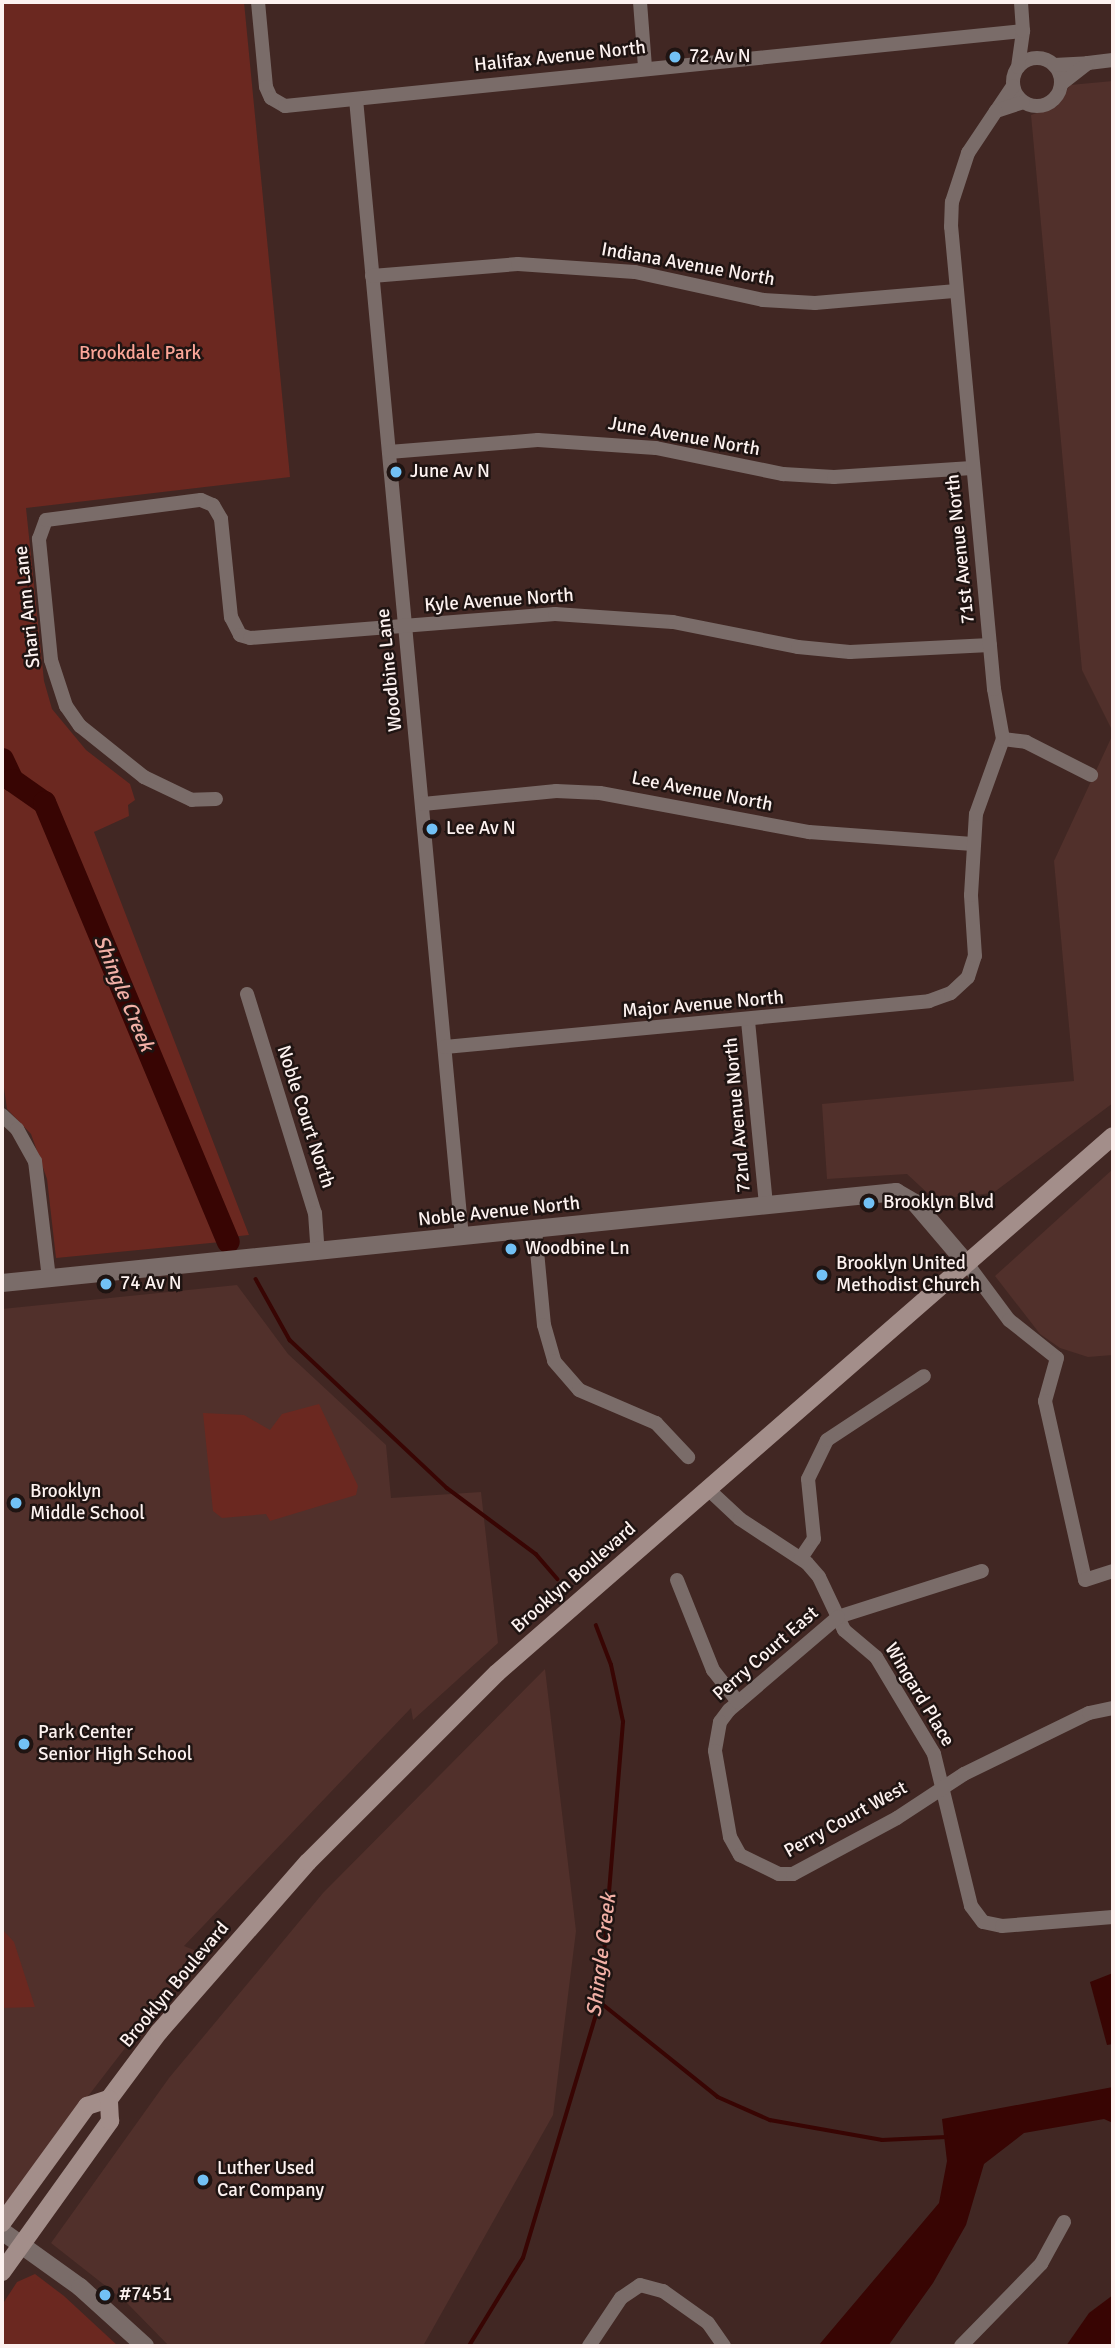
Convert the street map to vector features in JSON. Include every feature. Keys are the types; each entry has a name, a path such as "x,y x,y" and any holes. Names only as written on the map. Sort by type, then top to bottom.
{"main road":[{"name":"Brooklyn Boulevard","path":"2,2223 87,2106 109,2099 159,2032 359,1808 497,1673 1113,1136"},
{"name":"Brooklyn Boulevard","path":"2,2272 110,2120 109,2099"}],"street":[{"name":"Halifax Avenue North","path":"258,2 271,98 285,106 645,67 1023,31"},
{"path":"640,2 645,67"},
{"path":"1021,2 1023,31 1013,86 1023,102"},
{"path":"1023,31 1039,57 1054,65 1113,60"},
{"path":"1018,67 1039,57"},
{"path":"996,111 1023,102 1044,106 1057,97 1062,83 1088,63"},
{"path":"1054,65 1062,83"},
{"name":"71st Avenue North","path":"961,986 975,956 973,844 976,814 1003,739 990,645 972,468 956,291 952,202 968,153 1013,86"},
{"name":"Woodbine Lane","path":"356,99 462,1237"},
{"name":"Indiana Avenue North","path":"372,276 518,264 635,272 763,300 815,303 956,291"},
{"name":"June Avenue North","path":"389,452 538,440 656,448 783,474 834,477 972,468"},
{"name":"Kyle Avenue North","path":"40,528 58,515 201,500 213,505 221,519 231,617 240,635 260,639 555,614 614,615 850,652 990,645"},
{"name":"Shari Ann Lane","path":"40,528 51,660 66,706 80,726 144,777 192,800 216,799"},
{"path":"1003,739 1027,742 1091,775"},
{"name":"Lee Avenue North","path":"423,804 556,791 600,793 809,832 973,844"},
{"name":"Major Avenue North","path":"445,1047 748,1021 929,1001 961,986"},
{"name":"Noble Court North","path":"247,994 315,1213 318,1252"},
{"name":"72nd Avenue North","path":"748,1021 766,1205"},
{"path":"3,1116 17,1129 35,1161 49,1278"},
{"name":"Noble Avenue North","path":"2,1283 766,1205 904,1194 968,1265"},
{"path":"535,1230 544,1325 554,1361 579,1390 656,1423 688,1457"},
{"path":"968,1265 1009,1320 1057,1358 1045,1401 1085,1580 1113,1571"},
{"path":"801,1558 814,1539 808,1479 827,1440 924,1376"},
{"name":"Wingard Place","path":"709,1490 740,1519 801,1558 819,1577 844,1630 876,1657 934,1754 971,1906 983,1922 1002,1926 1113,1917"},
{"path":"838,1617 982,1571"},
{"path":"677,1580 712,1670 738,1702"},
{"name":"Perry Court East","path":"724,1804 715,1736 720,1722 738,1702 838,1617"},
{"path":"943,1786 1089,1713 1113,1708"},
{"name":"Perry Court West","path":"724,1804 730,1837 740,1855 786,1874 897,1818 943,1786"},
{"path":"961,2346 1041,2264 1064,2222"},
{"path":"2,2231 80,2287 145,2346"},
{"path":"589,2346 621,2298 640,2285 663,2291 708,2323 724,2346"}],"shaded area":[{"path":"1113,81 1113,732 1082,670 1031,115 1057,106 1070,85"},
{"path":"1113,734 1113,1103 993,1193 934,1199 907,1174 827,1179 822,1104 1074,1081 1054,861"},
{"path":"1113,1169 1113,1355 1088,1357 1060,1348 1040,1334 995,1276"},
{"path":"237,1285 288,1354 386,1445 391,1498 481,1492 498,1643 413,1720 411,1708 184,1946 199,1952 2,2208 2,1309"},
{"path":"545,1669 576,1931 553,2115 423,2346 169,2346 126,2302 51,2243 169,2078 323,1893"},
{"path":"1113,1973 1113,2044 1107,2045 1090,1982"},
{"path":"1113,2087 1113,2123 1104,2119 1024,2133 984,2164 966,2225 933,2283 888,2346 818,2346 939,2203 947,2161 942,2119"},
{"path":"1113,2295 1113,2346 1066,2346 1089,2313"}],"green space":[{"name":"Brookdale Park","path":"2,2 244,2 290,477 26,508 44,681 52,709 86,750 130,784 135,800 128,805 129,816 94,832 249,1235 230,1237 231,1241 56,1258 47,1179 31,1134 7,1109 2,1074"},
{"path":"319,1404 358,1486 356,1495 270,1521 266,1514 222,1518 213,1511 203,1413 244,1415 270,1430 282,1414"},
{"path":"2,1929 14,1942 35,2007 2,2008"},
{"path":"35,2274 64,2296 118,2346 2,2346 2,2305 17,2282"}],"waterway":[{"name":"Shingle Creek","path":"2,759 12,780 44,802 228,1241"},
{"name":"Shingle Creek","path":"256,1279 290,1340 447,1488 536,1554 558,1579"},
{"name":"Shingle Creek","path":"469,2346 523,2258 600,2002 623,1722 611,1665 596,1626"},
{"path":"600,2002 718,2097 770,2120 882,2140 946,2137"}],"place":[{"name":"72 Av N","path":"675,57"},
{"name":"June Av N","path":"396,472"},
{"name":"Lee Av N","path":"432,829"},
{"name":"Brooklyn Blvd","path":"869,1203"},
{"name":"Woodbine Ln","path":"511,1249"},
{"name":"Brooklyn United Methodist Church","path":"822,1275"},
{"name":"74 Av N","path":"106,1284"},
{"name":"Brooklyn Middle School","path":"16,1503"},
{"name":"Park Center Senior High School","path":"24,1744"},
{"name":"Luther Used Car Company","path":"203,2180"},
{"name":"#7451","path":"105,2295"}]}
